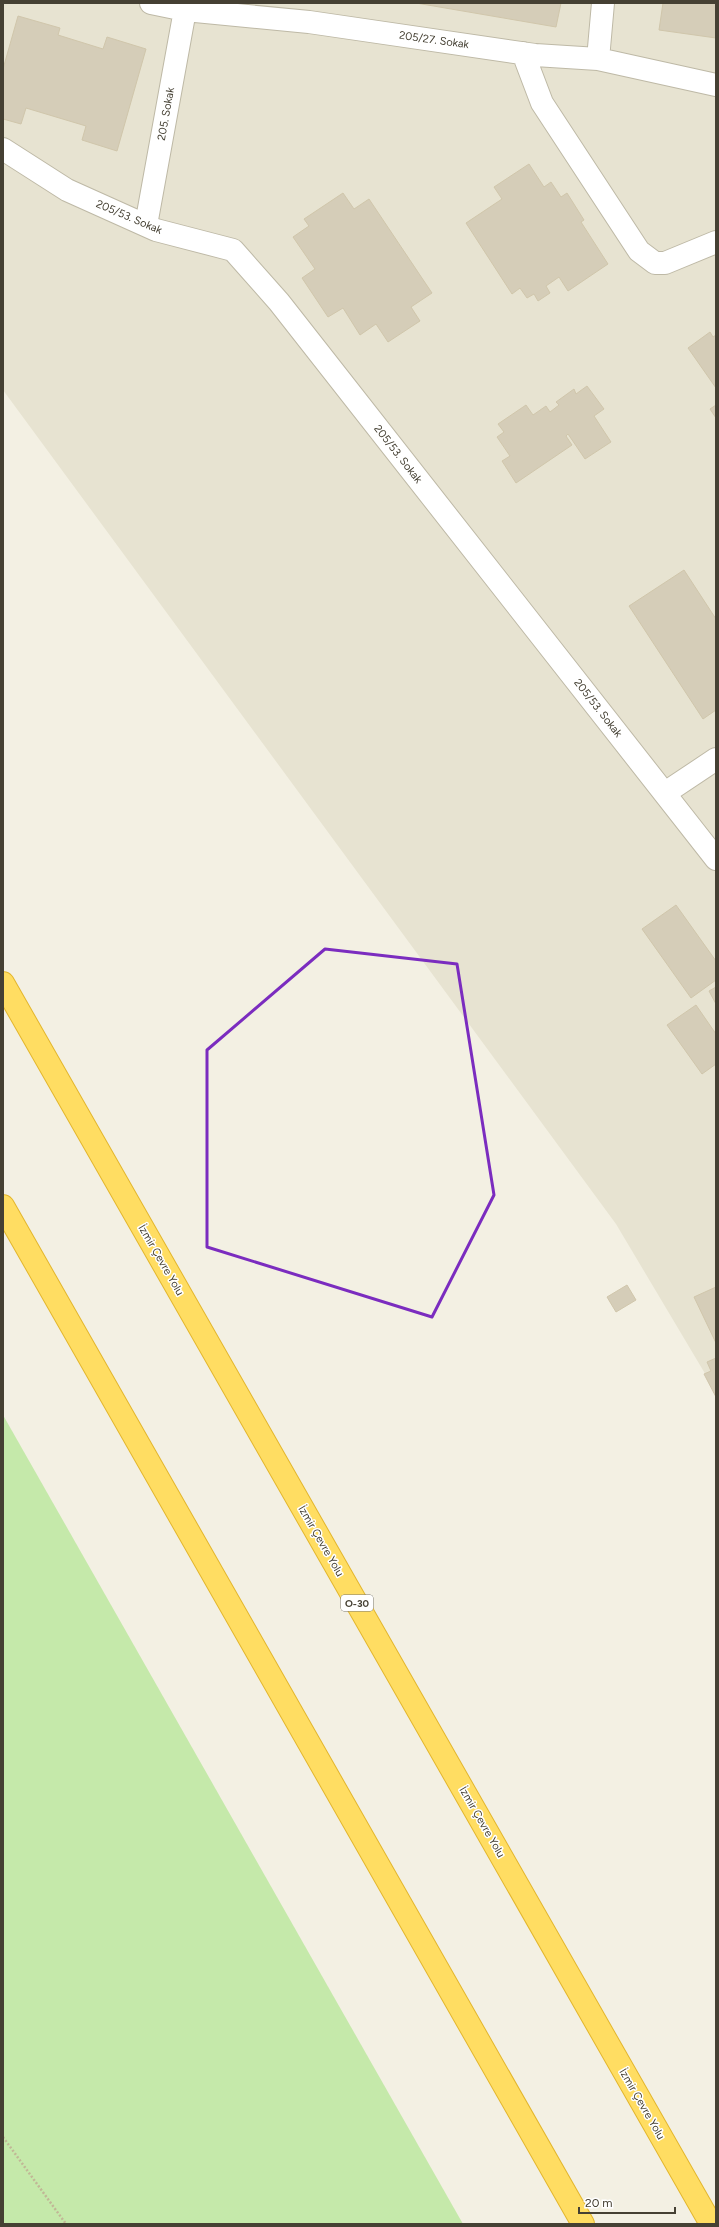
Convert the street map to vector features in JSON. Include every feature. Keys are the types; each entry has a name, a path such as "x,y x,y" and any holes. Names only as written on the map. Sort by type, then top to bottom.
{"highway":[{"name":"İzmir Çevre Yolu","path":"3,983 711,2224"},
{"path":"3,1206 583,2224"}],"street":[{"name":"205/27. Sokak","path":"151,3 187,6 309,22 523,53 598,59 716,85"},
{"path":"598,59 603,3"},
{"name":"205. Sokak","path":"146,225 187,6"},
{"path":"523,53 542,103 639,251 655,263 665,263 716,242"},
{"name":"205/53. Sokak","path":"3,149 67,190 156,230 233,250 279,302 716,858"},
{"path":"665,793 716,759"}],"path":[{"path":"3,2137 66,2224"}],"highlighted area":[{"path":"325,949 457,964 494,1195 432,1317 207,1247 207,1050"}],"shaded area":[{"path":"3,3 716,3 716,1392 616,1224 3,390"}],"green space":[{"path":"3,1415 463,2224 3,2224"}],"building":[{"path":"416,3 561,3 556,27"},
{"path":"663,3 716,3 716,38 659,30"},
{"path":"18,16 60,28 58,35 103,49 107,37 146,49 117,151 82,140 86,126 26,108 21,124 3,119 3,69"},
{"path":"529,164 544,187 551,182 561,197 567,193 584,220 581,222 608,264 568,291 559,277 546,286 550,293 538,301 534,294 527,298 520,288 512,294 466,223 502,199 494,187"},
{"path":"343,193 354,209 369,199 432,293 411,307 420,321 388,342 376,324 360,335 343,308 328,317 302,278 315,269 293,237 309,226 304,219"},
{"path":"710,332 713,337 716,335 716,388 688,348"},
{"path":"587,386 604,409 594,416 611,442 585,459 568,434 566,436 572,445 516,483 502,461 510,456 497,437 504,432 498,424 526,405 533,415 546,406 550,412 559,405 556,402 574,389 576,394"},
{"path":"716,405 716,418 710,409"},
{"path":"684,570 716,619 716,710 703,719 629,606"},
{"path":"676,905 716,961 716,980 691,998 642,929"},
{"path":"716,987 716,1004 709,991"},
{"path":"696,1005 716,1034 716,1064 702,1074 667,1025"},
{"path":"627,1285 636,1300 616,1312 607,1297"},
{"path":"716,1287 716,1343 694,1297"},
{"path":"716,1358 716,1397 704,1374 711,1371 707,1362"}]}
